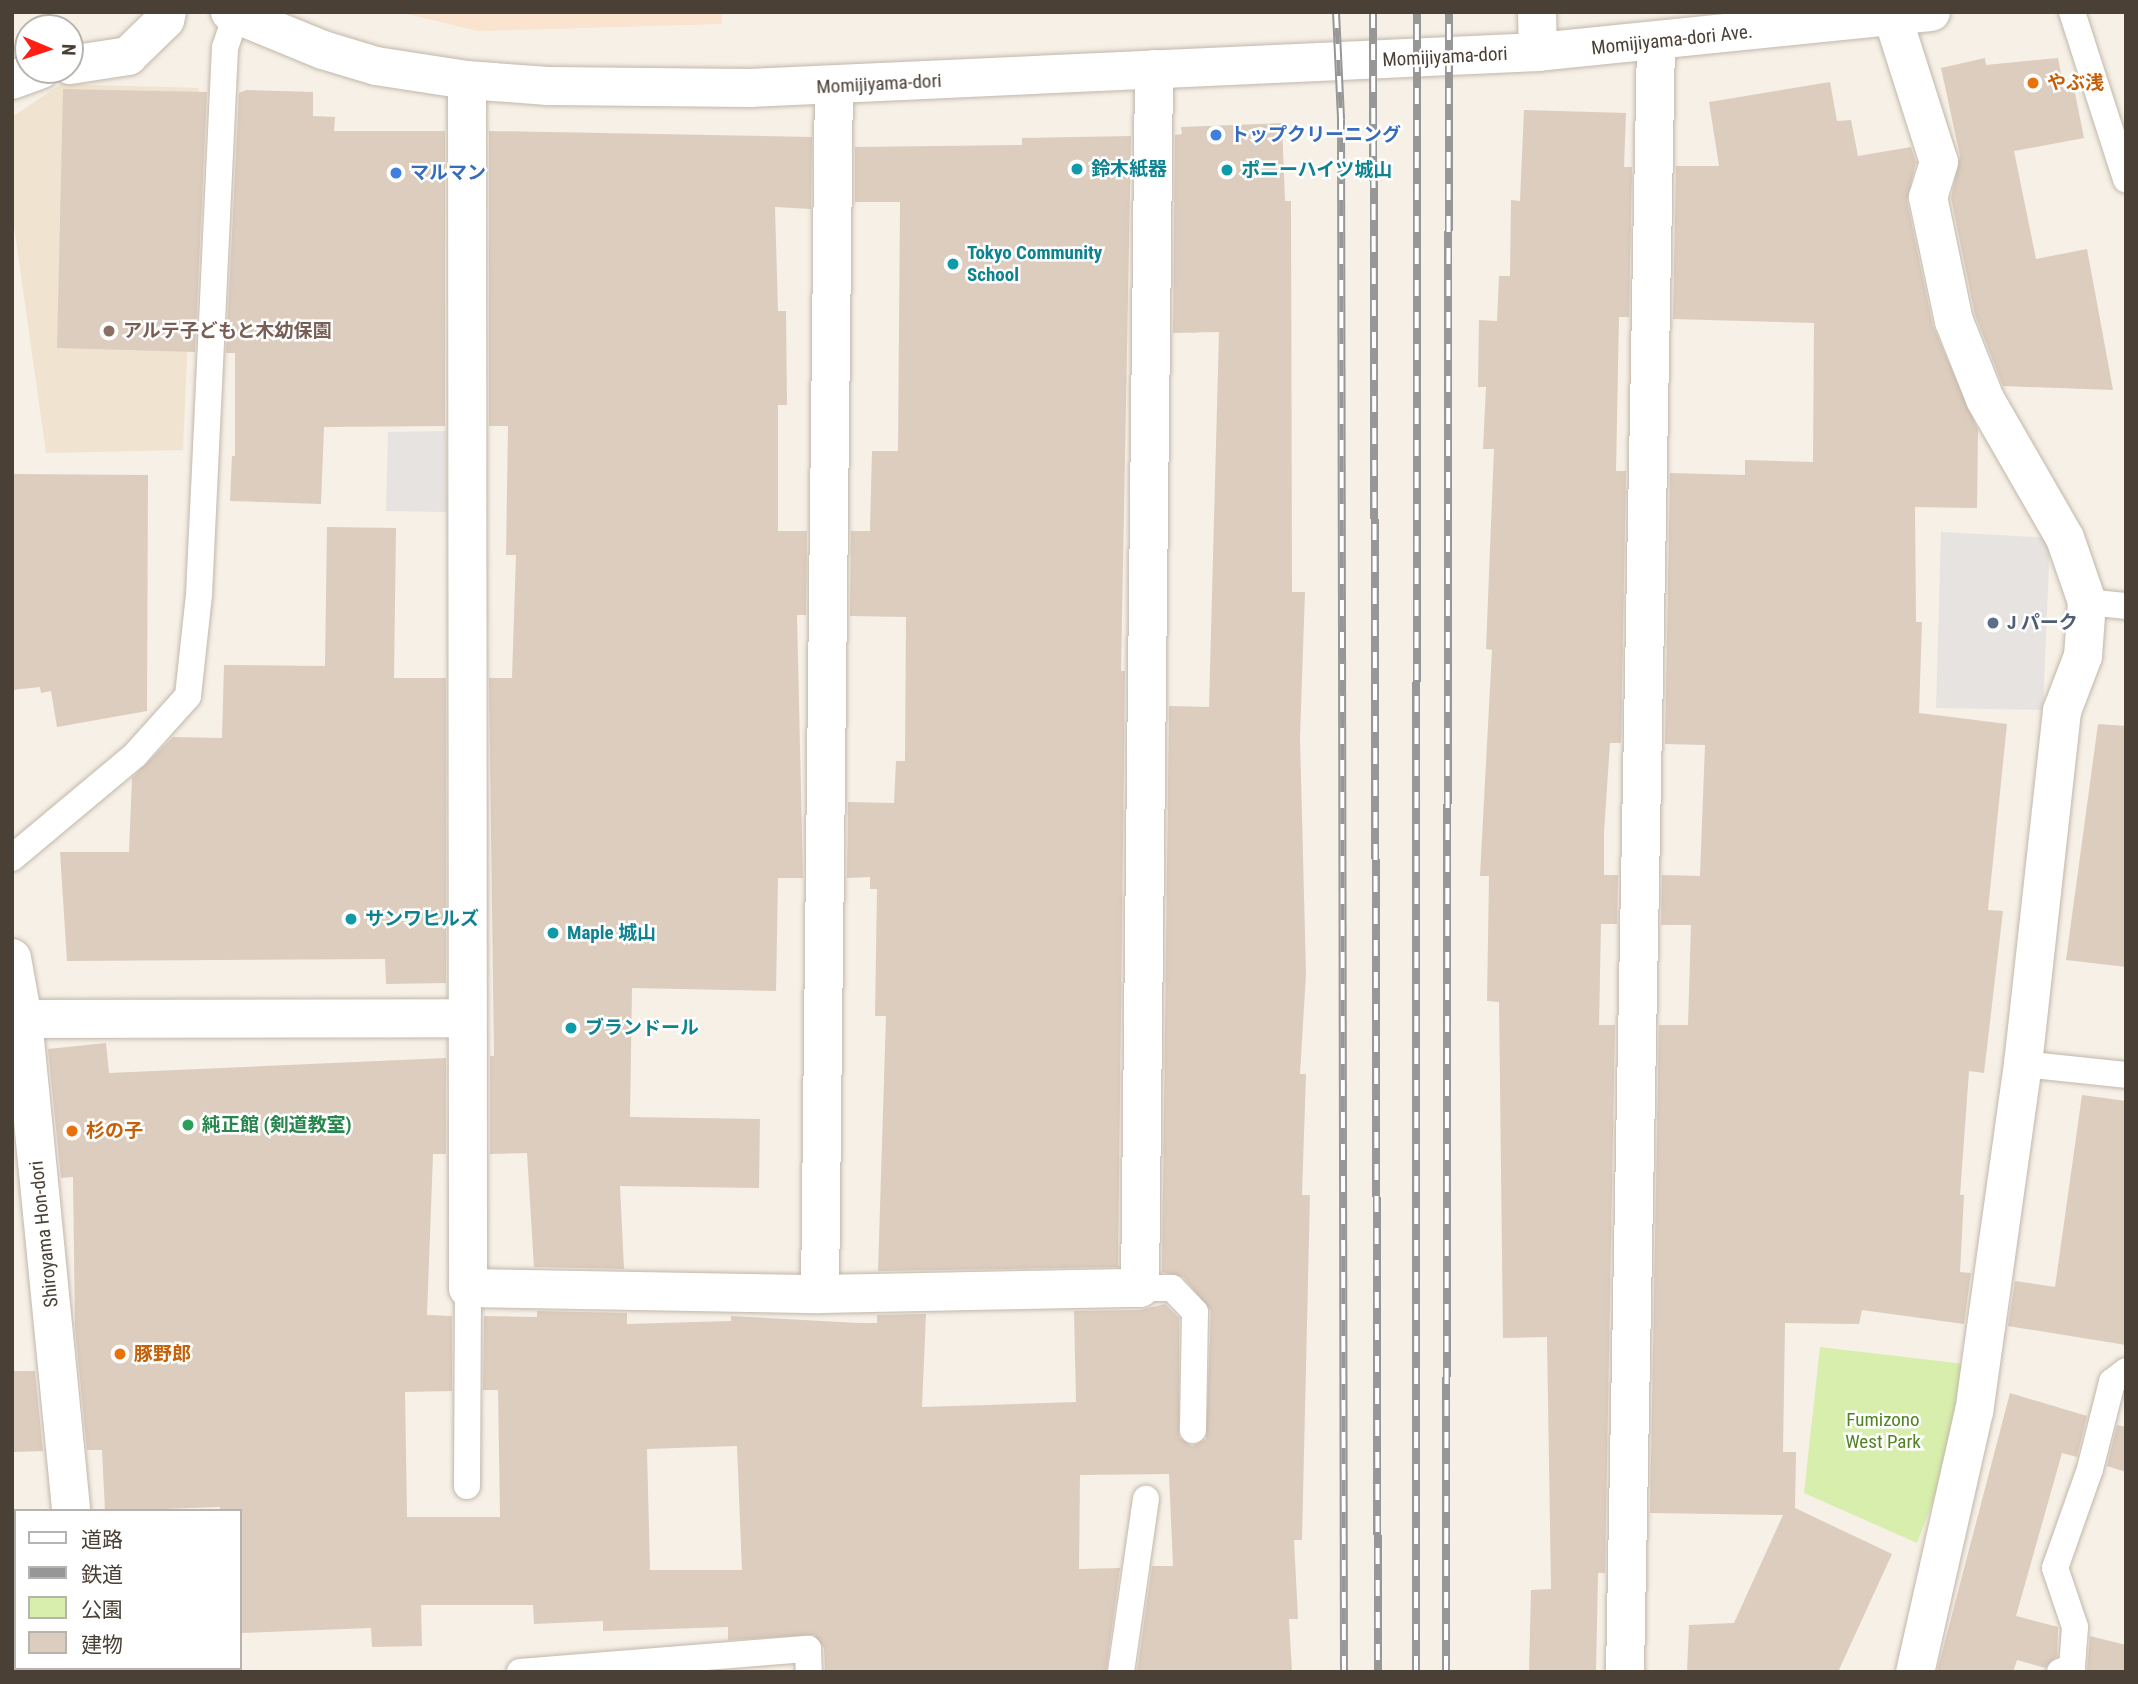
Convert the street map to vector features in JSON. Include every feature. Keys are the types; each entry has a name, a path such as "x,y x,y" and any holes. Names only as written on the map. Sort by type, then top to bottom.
{"street":[{"path":"84,63 128,56 165,20 167,12"},
{"path":"1537,12 1538,52"},
{"name":"Momijiyama-dori Ave.","path":"1538,52 1656,44 1931,12"},
{"name":"Momijiyama-dori","path":"233,13 376,66 467,80 548,86 834,87 1538,52"},
{"path":"1892,15 1939,162 1928,197 1954,321 1985,399 2065,538 2087,602 2083,656 2062,710 2024,1064 1974,1411 1916,1672"},
{"path":"1625,1672 1656,44"},
{"path":"467,80 468,1288 820,1294 1140,1288 1154,69"},
{"path":"820,1294 834,87"},
{"name":"Shiroyama Hon-dori","path":"12,958 23,1019 71,1509"},
{"path":"23,1019 467,1018"}],"lane":[{"path":"2072,12 2126,179"},
{"path":"12,858 135,755 188,696 199,595 225,48 233,13"},
{"path":"2087,602 2126,606"},
{"path":"2024,1064 2126,1075"},
{"path":"467,1486 468,1288"},
{"path":"1140,1288 1172,1288 1195,1312 1193,1430"},
{"path":"2060,1672 2072,1667 2075,1627 2055,1568 2090,1469 2112,1382 2126,1371"},
{"path":"1121,1672 1146,1499"},
{"path":"520,1672 808,1648 809,1672"}],"shaded area":[{"path":"398,12 722,12 722,24 478,31"},
{"name":"アルテ子どもと木幼保園","path":"61,84 199,88 183,450 46,453 12,212 12,117"},
{"path":"446,431 447,512 386,511 388,432"},
{"name":"J パーク","path":"1941,532 2050,538 2043,710 1936,708"}],"green space":[{"name":"Fumizono West Park","path":"1820,1347 1964,1364 1952,1451 1917,1543 1804,1493"}],"building":[{"path":"1985,58 1986,65 2058,58 2064,90 2074,88 2084,138 2014,151 2036,259 2087,249 2113,390 2003,386 1975,315 1951,198 1960,156 1941,68"},
{"path":"1830,82 1837,121 1851,120 1858,156 1911,147 1916,162 1907,201 1933,326 1978,430 1977,508 1915,507 1916,622 1922,622 1919,713 2007,724 1988,910 2003,911 1984,1073 1969,1071 1960,1195 1964,1195 1960,1272 1971,1273 1964,1324 1862,1310 1859,1324 1785,1323 1783,1452 1796,1452 1795,1508 1892,1554 1838,1672 1687,1672 1689,1625 1734,1623 1783,1515 1650,1513 1659,1025 1688,1025 1691,925 1661,925 1662,875 1700,876 1705,745 1665,744 1670,473 1745,475 1745,460 1813,462 1814,323 1673,319 1676,166 1719,166 1709,102"},
{"path":"63,89 207,92 195,352 57,348"},
{"path":"246,90 313,92 313,116 335,117 334,131 445,131 445,426 324,427 321,504 230,501 232,456 235,456 235,353 226,353 239,93"},
{"path":"1524,110 1626,113 1624,167 1632,167 1629,317 1619,317 1616,471 1626,471 1621,743 1610,743 1604,832 1604,875 1618,875 1617,924 1601,924 1599,1025 1615,1025 1605,1573 1598,1573 1596,1672 1529,1672 1531,1590 1551,1589 1547,1337 1503,1338 1499,1002 1487,1001 1489,876 1480,876 1492,650 1486,649 1494,449 1483,449 1486,387 1478,387 1479,320 1497,321 1499,276 1510,276 1511,200 1520,201"},
{"path":"1282,123 1285,201 1291,201 1292,592 1305,592 1300,737 1306,974 1300,1074 1306,1074 1302,1195 1310,1195 1302,1540 1294,1540 1298,1619 1289,1619 1292,1672 1137,1672 1152,1566 1173,1566 1169,1474 1080,1475 1079,1569 1120,1568 1106,1672 825,1672 824,1648 814,1635 728,1640 728,1627 603,1631 603,1621 534,1624 533,1605 421,1605 422,1646 372,1647 371,1628 242,1633 242,1509 105,1509 102,1450 87,1450 75,1328 73,1177 61,1178 48,1049 106,1043 109,1073 446,1058 446,1154 433,1154 427,1315 452,1316 452,1391 405,1392 407,1517 500,1517 498,1390 483,1390 484,1316 537,1317 537,1311 627,1313 627,1324 731,1321 731,1316 877,1323 877,1315 926,1314 922,1407 1076,1402 1074,1311 1140,1310 1165,1304 1179,1318 1179,1437 1192,1446 1206,1439 1211,1311 1183,1277 1162,1272 1169,706 1209,707 1219,332 1173,333 1175,135 1182,134 1181,127","holes":["737,1446 742,1570 650,1570 647,1449"]},
{"path":"489,131 812,137 811,209 775,207 778,311 786,311 787,405 778,405 778,531 807,531 806,615 797,615 803,878 778,878 776,991 632,988 630,1117 760,1119 759,1188 620,1186 624,1269 534,1267 527,1153 490,1154 490,1056 494,1056 489,678 512,678 516,555 506,555 508,426 489,426"},
{"path":"1131,136 1121,671 1125,671 1118,1267 878,1271 886,1016 875,1016 877,889 870,889 870,877 847,878 848,802 894,803 896,761 905,761 906,617 850,616 851,531 870,531 872,451 898,451 900,202 855,202 855,147 1022,145 1022,138"},
{"path":"12,474 148,475 147,711 57,727 51,691 41,693 40,687 12,690"},
{"path":"327,527 396,528 394,678 446,678 446,983 386,984 385,959 67,961 60,852 129,852 132,778 173,737 222,738 224,665 325,666"},
{"path":"2098,724 2126,726 2126,967 2066,960"},
{"path":"2082,1095 2126,1101 2126,1345 2008,1326 2015,1281 2055,1287"},
{"path":"12,1371 35,1371 43,1451 12,1452"},
{"path":"2010,1393 2087,1416 2077,1457 2062,1453 2016,1616 2058,1627 2057,1656 2045,1668 2017,1660 2013,1672 1937,1672"},
{"path":"2117,1425 2126,1427 2126,1472 2107,1466"},
{"path":"2090,1636 2126,1645 2126,1672 2087,1672"}],"railway":[{"path":"1336,12 1341,120 1344,1672"},
{"path":"1373,12 1378,1672"},
{"path":"1416,1672 1417,12"},
{"path":"1446,1672 1449,12"}],"place":[{"name":"やぶ浅","path":"2033,83"},
{"name":"トップクリーニング","path":"1216,135"},
{"name":"鈴木紙器","path":"1077,169"},
{"name":"ポニーハイツ城山","path":"1227,170"},
{"name":"マルマン","path":"396,173"},
{"name":"Tokyo Community School","path":"953,264"},
{"name":"アルテ子どもと木幼保園","path":"109,331"},
{"name":"J パーク","path":"1993,623"},
{"name":"サンワヒルズ","path":"351,919"},
{"name":"Maple 城山","path":"553,933"},
{"name":"ブランドール","path":"571,1028"},
{"name":"純正館 (剣道教室)","path":"188,1125"},
{"name":"杉の子","path":"72,1131"},
{"name":"豚野郎","path":"120,1354"}]}
